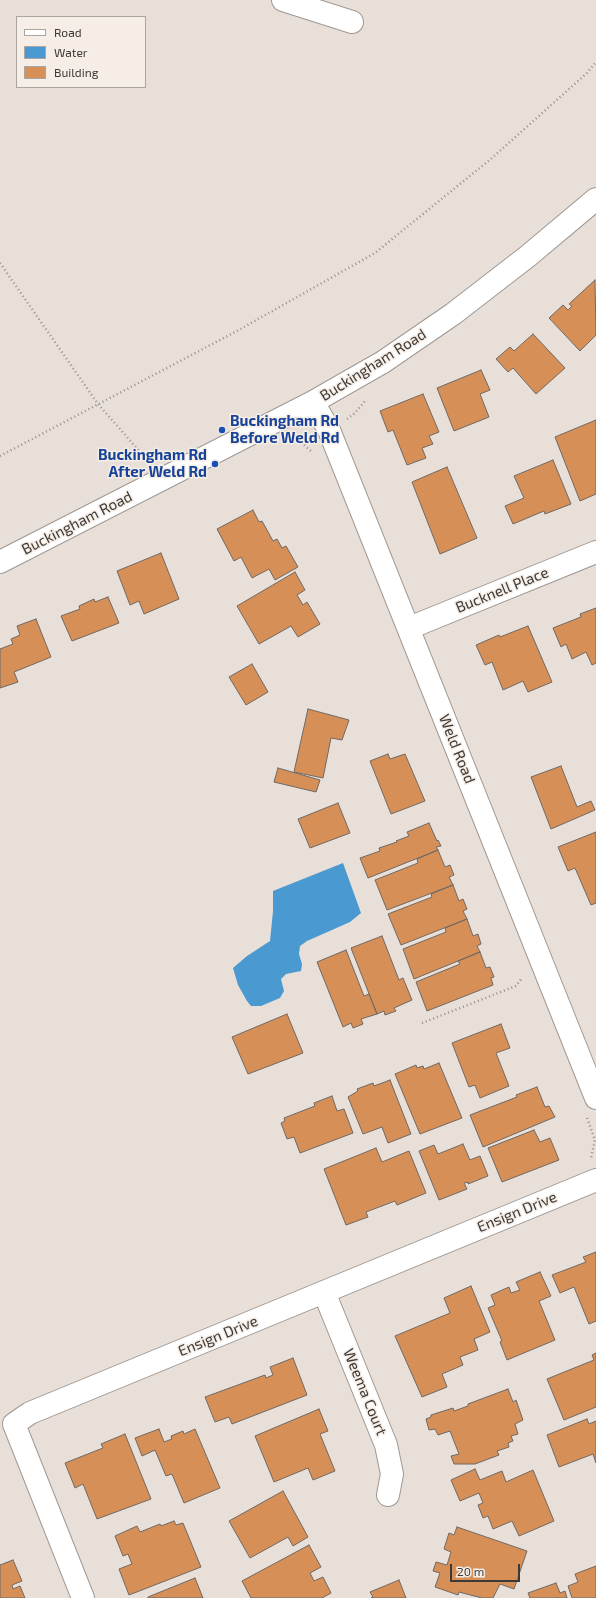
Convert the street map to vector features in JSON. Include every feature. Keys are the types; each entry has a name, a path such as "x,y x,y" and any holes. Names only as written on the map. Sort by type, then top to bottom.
{"street":[{"path":"283,0 352,22"},
{"name":"Buckingham Road","path":"0,562 314,402 384,362 453,314 528,256 596,199"},
{"name":"Weld Road","path":"314,402 329,430 409,628 590,1105"},
{"name":"Bucknell Place","path":"409,628 596,552"},
{"name":"Ensign Drive","path":"83,1598 7,1424 30,1413 324,1292 592,1171"},
{"name":"Weema Court","path":"324,1292 386,1445 392,1474 388,1495"}],"path":[{"path":"0,456 236,331 375,253 492,158 587,73 596,62"},
{"path":"0,263 98,404 164,479"},
{"path":"283,442 290,440 303,444 316,456"},
{"path":"422,1023 516,986 522,980 523,976"},
{"path":"590,1105 596,1142 591,1158 592,1171"}],"water":[{"path":"343,863 361,913 350,922 307,941 300,946 299,954 302,964 301,971 286,974 281,979 284,991 280,998 261,1006 251,1006 238,985 233,968 247,956 270,941 273,891"}],"building":[{"path":"595,280 596,335 580,351 549,318 563,305 568,310 572,306 569,304"},
{"path":"533,334 565,368 536,394 513,368 508,372 496,359 510,347 514,351"},
{"path":"481,370 490,390 480,394 489,417 454,431 437,388"},
{"path":"423,394 439,432 429,436 433,444 422,448 426,458 407,465 393,430 388,432 380,411"},
{"path":"596,420 596,494 580,501 555,437"},
{"path":"553,460 571,504 545,514 544,511 513,524 505,506 524,498 514,476"},
{"path":"447,467 477,538 440,554 412,482"},
{"path":"253,510 259,522 262,521 273,541 277,539 282,548 286,546 298,567 275,580 269,569 252,578 241,557 234,561 217,529"},
{"path":"161,553 179,599 144,614 139,601 130,605 117,571"},
{"path":"295,572 305,590 297,595 303,605 307,602 320,624 298,637 291,626 259,644 237,606"},
{"path":"108,597 119,623 72,641 61,616 80,609 79,606 94,599 95,602"},
{"path":"596,608 596,663 592,665 586,652 572,659 566,644 561,647 553,628 581,617 580,614"},
{"path":"36,619 51,657 14,672 18,682 0,688 0,649 13,644 11,639 20,635 17,626"},
{"path":"528,626 552,682 528,692 523,681 503,690 492,662 485,665 476,645 499,635 500,637"},
{"path":"252,664 268,692 246,705 229,677"},
{"path":"308,709 349,720 342,740 331,738 323,778 294,772"},
{"path":"388,754 390,759 405,754 425,801 391,814 370,761"},
{"path":"561,766 577,807 591,801 595,810 551,829 531,777"},
{"path":"278,768 320,780 316,792 274,782"},
{"path":"338,803 350,833 310,848 298,819"},
{"path":"429,823 437,841 438,840 441,846 436,847 438,850 368,878 360,858 380,851 379,848 409,836 407,832"},
{"path":"596,832 596,903 591,905 575,868 568,871 558,847"},
{"path":"438,850 445,867 450,865 454,875 449,877 453,885 387,910 375,880 418,863 417,859"},
{"path":"453,885 459,901 463,899 467,909 463,911 467,919 401,945 388,914 432,897 431,894"},
{"path":"467,919 473,936 478,934 481,944 477,946 480,952 414,979 403,949 446,932 445,928"},
{"path":"382,936 399,980 403,978 412,1000 394,1008 396,1011 385,1015 384,1011 377,1014 351,948"},
{"path":"346,950 364,996 369,994 377,1014 361,1019 363,1024 353,1028 351,1023 343,1027 317,962"},
{"path":"480,952 486,968 490,967 494,977 491,978 493,985 427,1011 416,982 460,964 458,961"},
{"path":"287,1014 303,1053 248,1074 232,1037"},
{"path":"501,1024 510,1048 496,1053 509,1086 480,1098 475,1085 469,1087 452,1043"},
{"path":"439,1063 462,1118 420,1134 395,1074 416,1065 417,1068 423,1066 424,1069"},
{"path":"390,1080 411,1134 388,1143 382,1127 363,1134 348,1097 358,1091 357,1089 373,1083 374,1086"},
{"path":"537,1087 545,1107 549,1106 555,1117 483,1147 470,1115 517,1097 516,1095"},
{"path":"332,1096 337,1111 344,1109 353,1133 300,1153 294,1137 287,1139 281,1123 285,1121 284,1118 315,1106 314,1103"},
{"path":"534,1130 540,1142 550,1138 559,1160 502,1182 488,1148"},
{"path":"463,1144 470,1160 480,1156 488,1176 468,1184 468,1182 464,1183 467,1189 439,1200 419,1151 434,1145 438,1154"},
{"path":"376,1148 382,1162 409,1151 426,1193 397,1205 395,1201 366,1212 368,1217 346,1225 324,1169"},
{"path":"596,1252 596,1321 589,1324 574,1287 560,1293 552,1275 586,1262 583,1257"},
{"path":"540,1272 551,1296 539,1301 555,1340 507,1360 500,1342 502,1341 488,1308 495,1305 491,1295 509,1287 511,1293 520,1290 516,1282"},
{"path":"471,1286 490,1332 474,1339 478,1350 460,1357 463,1365 442,1374 447,1387 422,1397 395,1336 450,1313 444,1298"},
{"path":"596,1353 596,1407 564,1420 547,1379 594,1360 592,1355"},
{"path":"293,1358 307,1395 232,1424 229,1417 215,1422 205,1397 265,1375 266,1378 273,1375 270,1367"},
{"path":"508,1389 513,1402 516,1400 523,1420 515,1424 518,1434 511,1436 513,1441 508,1443 509,1447 497,1451 499,1455 475,1464 454,1464 451,1456 459,1454 450,1431 438,1435 435,1429 429,1430 426,1419 431,1417 431,1415 453,1408 454,1411 468,1406 468,1404"},
{"path":"319,1409 328,1431 320,1434 335,1471 313,1480 308,1468 274,1482 255,1436"},
{"path":"587,1419 589,1424 596,1421 596,1463 593,1454 559,1467 547,1435"},
{"path":"159,1429 164,1442 172,1439 171,1436 183,1431 184,1434 195,1429 220,1488 184,1503 172,1474 166,1476 155,1450 142,1456 135,1438"},
{"path":"125,1434 151,1499 97,1519 83,1484 75,1488 65,1463 103,1448 101,1444"},
{"path":"475,1469 480,1480 502,1471 506,1482 533,1470 554,1521 519,1536 512,1521 493,1529 488,1516 483,1518 478,1505 483,1503 479,1493 460,1501 451,1480"},
{"path":"283,1491 308,1537 293,1546 288,1537 250,1558 229,1521"},
{"path":"174,1521 176,1525 183,1523 201,1567 129,1595 119,1569 132,1564 128,1554 123,1556 115,1536 137,1526 140,1532 160,1524 161,1526"},
{"path":"457,1527 527,1551 514,1589 500,1584 493,1598 482,1598 459,1592 458,1595 435,1587 440,1573 433,1571 436,1562 447,1565 451,1552 444,1549 449,1533 454,1535"},
{"path":"309,1545 321,1567 310,1573 314,1581 323,1577 331,1593 322,1598 251,1598 242,1581"},
{"path":"13,1560 22,1581 12,1585 13,1589 20,1586 25,1598 0,1598 0,1565"},
{"path":"596,1566 596,1598 572,1598 568,1586 578,1582 575,1574"},
{"path":"195,1578 203,1598 148,1598 148,1597"},
{"path":"399,1580 406,1598 371,1598 373,1597 370,1592"},
{"path":"556,1583 560,1593 565,1591 567,1598 530,1598 528,1593"}],"place":[{"name":"Buckingham Rd Before Weld Rd","path":"222,430"},
{"name":"Buckingham Rd After Weld Rd","path":"215,464"}]}
